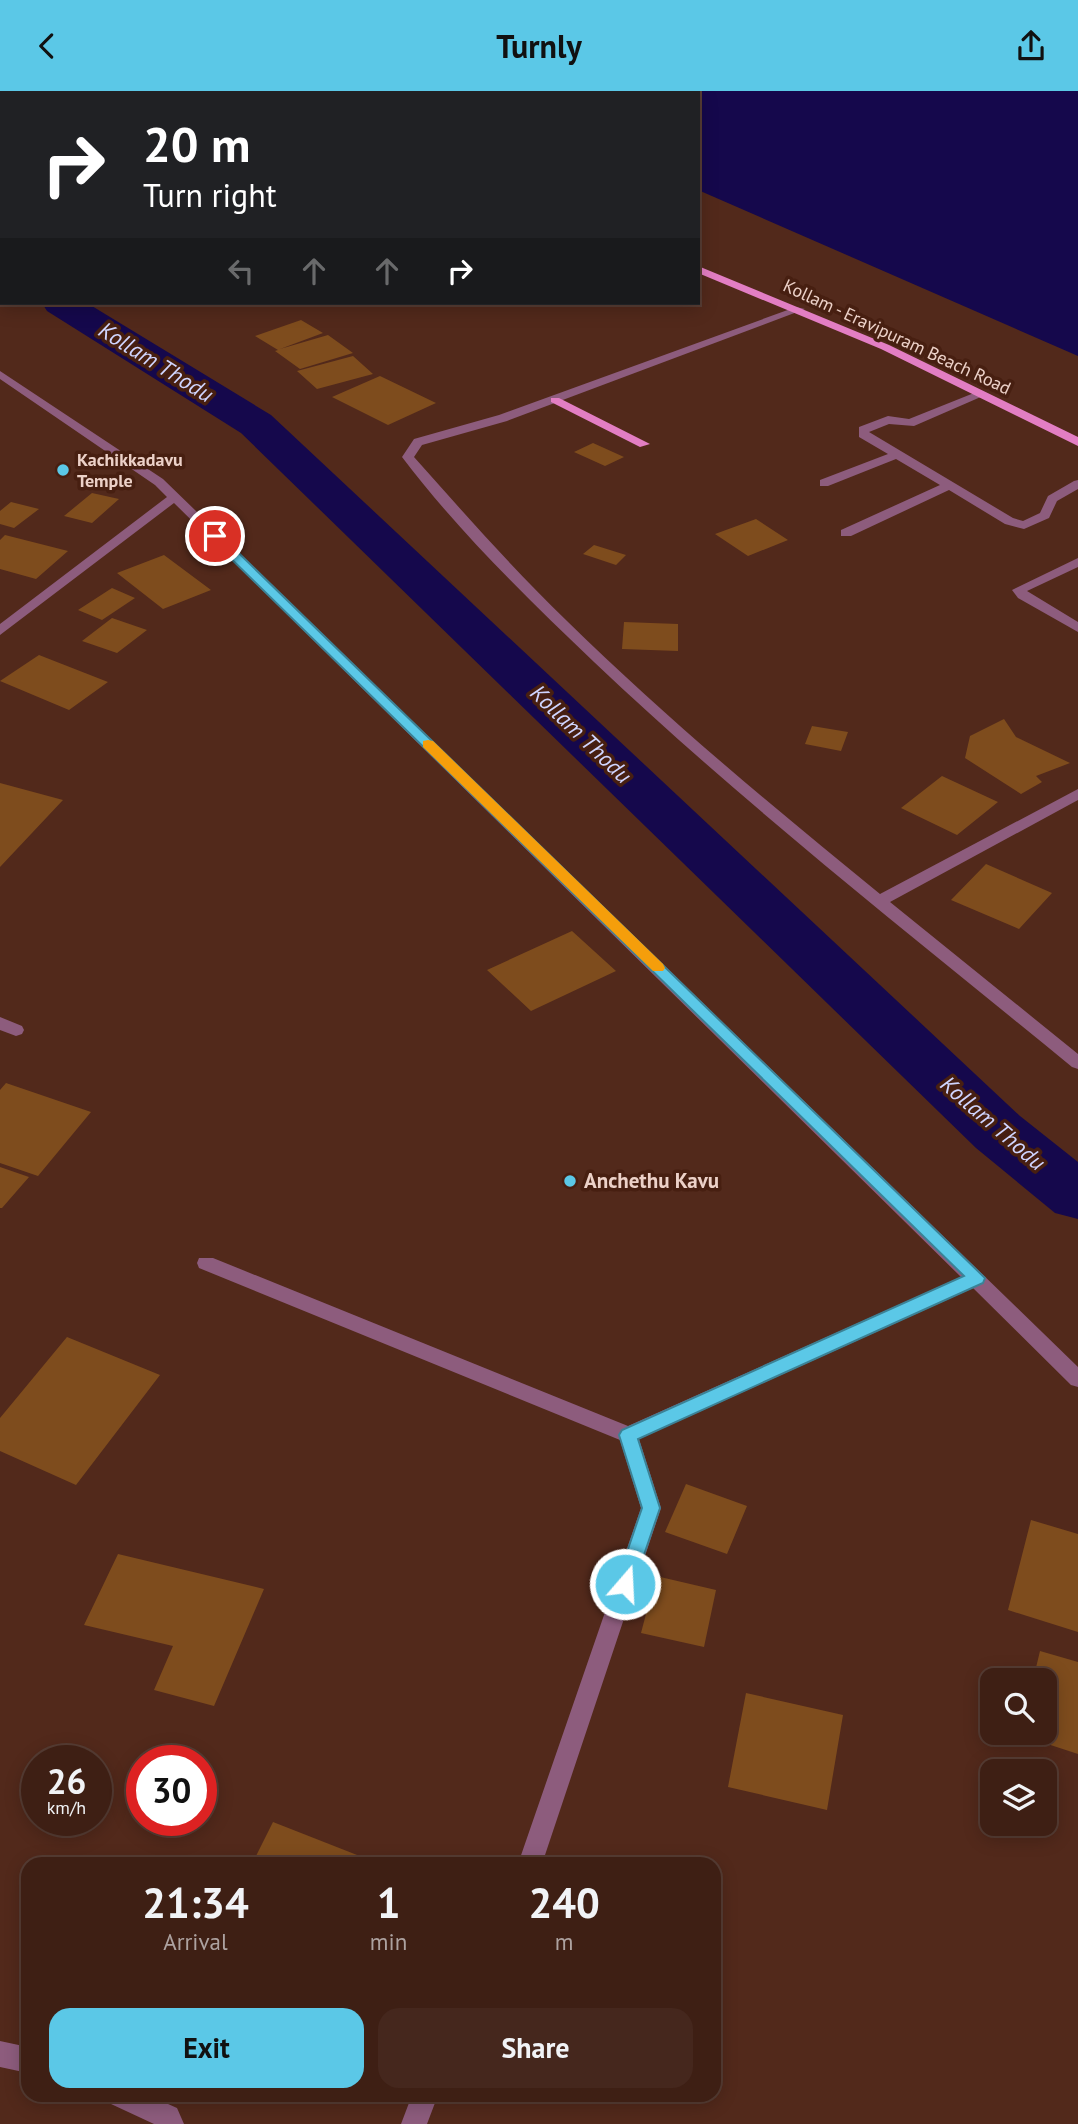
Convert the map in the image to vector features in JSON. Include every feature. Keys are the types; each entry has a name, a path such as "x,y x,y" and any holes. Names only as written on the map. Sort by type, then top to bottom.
{"main road":[{"name":"Kollam - Eravipuram Beach Road","path":"700,270 800,309 886,347 1078,442"},
{"path":"555,400 645,443"}],"street":[{"path":"800,309 555,400 461,432 418,442 408,457 533,596 680,736 1078,1062"},
{"path":"0,374 150,476 175,497 1078,1379"},
{"path":"979,394 910,423 888,420 863,430 863,433 1009,521 1024,524 1045,515 1052,499 1078,484"},
{"path":"824,483 896,455"},
{"path":"846,533 948,485"},
{"path":"0,631 175,497"},
{"path":"1078,562 1019,590 1078,628"},
{"path":"880,901 1078,794"},
{"path":"0,1023 16,1030"},
{"path":"206,1263 628,1435 977,1278"},
{"path":"532,1857 651,1508 628,1435"},
{"path":"0,2054 21,2058"},
{"path":"135,2102 168,2117 172,2124"},
{"path":"414,2124 422,2102"}],"shaded area":[{"path":"700,91 1078,91 1078,356 700,191"}],"building":[{"path":"301,320 323,333 280,349 328,335 353,353 300,369 275,351 278,350 255,336"},
{"path":"353,356 373,374 317,389 297,371"},
{"path":"380,376 436,403 388,425 332,397"},
{"path":"593,443 624,457 605,466 574,452"},
{"path":"92,493 119,499 92,523 64,516"},
{"path":"11,502 39,509 14,528 0,524 0,511"},
{"path":"756,519 788,540 748,556 715,534"},
{"path":"5,535 68,551 36,579 0,569 0,540"},
{"path":"594,545 626,555 616,565 583,554"},
{"path":"164,555 211,590 163,609 117,573"},
{"path":"112,588 135,598 102,620 78,610"},
{"path":"112,618 147,630 117,653 82,641"},
{"path":"624,622 678,624 678,651 622,649"},
{"path":"39,655 108,682 69,710 0,681"},
{"path":"1004,719 1016,737 1070,763 1036,776 1042,782 1021,794 965,758 970,736"},
{"path":"812,726 848,732 841,751 805,744"},
{"path":"942,776 998,802 957,835 901,808"},
{"path":"0,783 63,800 0,867"},
{"path":"986,864 1052,893 1019,929 951,900"},
{"path":"572,931 616,971 531,1011 487,970"},
{"path":"6,1083 91,1112 38,1176 0,1163 0,1090"},
{"path":"0,1167 29,1177 2,1208 0,1208"},
{"path":"67,1337 160,1375 76,1485 0,1451 0,1418"},
{"path":"686,1484 747,1506 727,1554 665,1532"},
{"path":"1031,1520 1078,1534 1078,1632 1008,1610"},
{"path":"118,1554 264,1589 214,1706 154,1690 173,1646 84,1625"},
{"path":"656,1576 716,1590 704,1647 641,1633"},
{"path":"1040,1651 1078,1662 1078,1754 1051,1745 1057,1745 1057,1668 1036,1668"},
{"path":"746,1693 843,1715 827,1810 728,1787"},
{"path":"273,1822 362,1857 256,1857"}],"waterway":[{"name":"Kollam Thodu","path":"64,305 256,424 998,1132 1078,1196"}],"slow traffic":[{"path":"428,744 658,968"}],"place":[{"name":"Kachikkadavu Temple","path":"63,470"},
{"name":"Anchethu Kavu","path":"570,1181"}],"route":[{"path":"215,536 977,1278 628,1435 651,1508 625,1584"}]}
